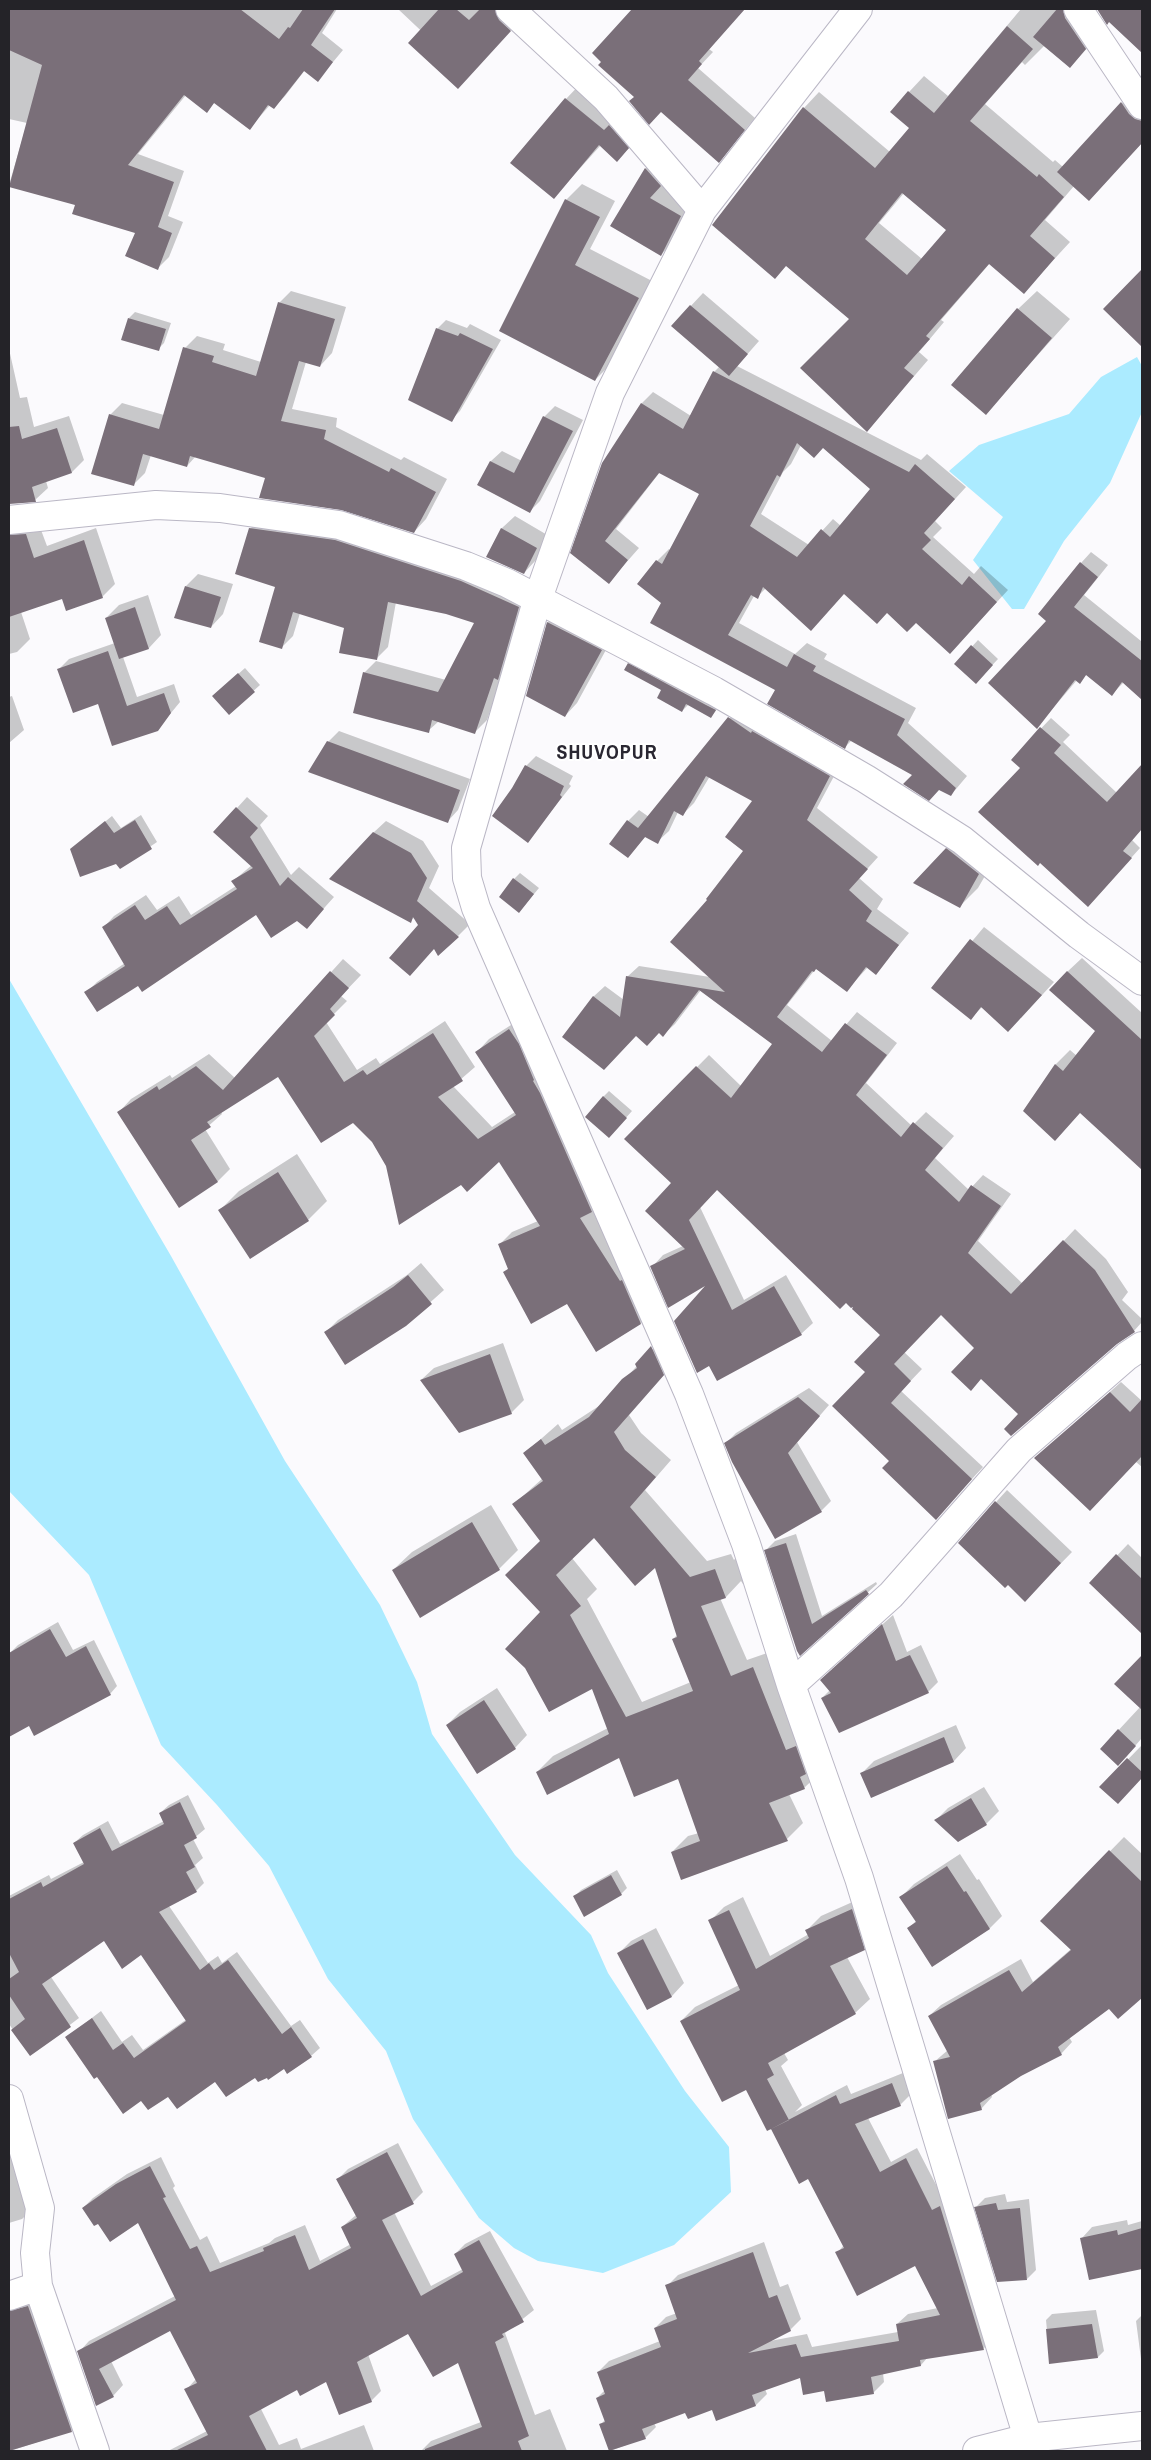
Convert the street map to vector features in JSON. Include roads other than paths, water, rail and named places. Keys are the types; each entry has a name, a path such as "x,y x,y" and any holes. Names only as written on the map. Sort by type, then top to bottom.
{"street":[{"path":"510,9 606,98 702,210"},
{"path":"858,9 702,210 610,393 538,600 466,848 466,878 476,908 689,1394 746,1544 790,1685 859,1878 1028,2438"},
{"path":"1078,9 1142,105"},
{"path":"9,520 156,505 278,515 339,525 398,542 507,583 714,691 866,779 962,840 1079,935 1142,981"},
{"path":"790,1685 891,1596 1019,1450 1127,1356 1142,1346"},
{"path":"9,2098 40,2208 35,2253 38,2286 95,2451"},
{"path":"9,2296 38,2286"},
{"path":"977,2451 1028,2438 1142,2426"}],"water":[{"path":"1137,357 1142,366 1142,412 1110,483 1064,541 1024,609 1012,609 973,560 1003,517 949,471 979,445 1069,414 1101,377"},
{"path":"9,979 171,1256 285,1461 380,1605 417,1682 432,1734 515,1855 591,1935 608,1973 685,2091 729,2147 731,2192 674,2245 603,2273 538,2261 514,2248 479,2218 413,2119 386,2051 328,1979 269,1866 217,1805 161,1745 89,1575 9,1491"}],"district":[{"name":"SHUVOPUR","path":"607,754"}]}
